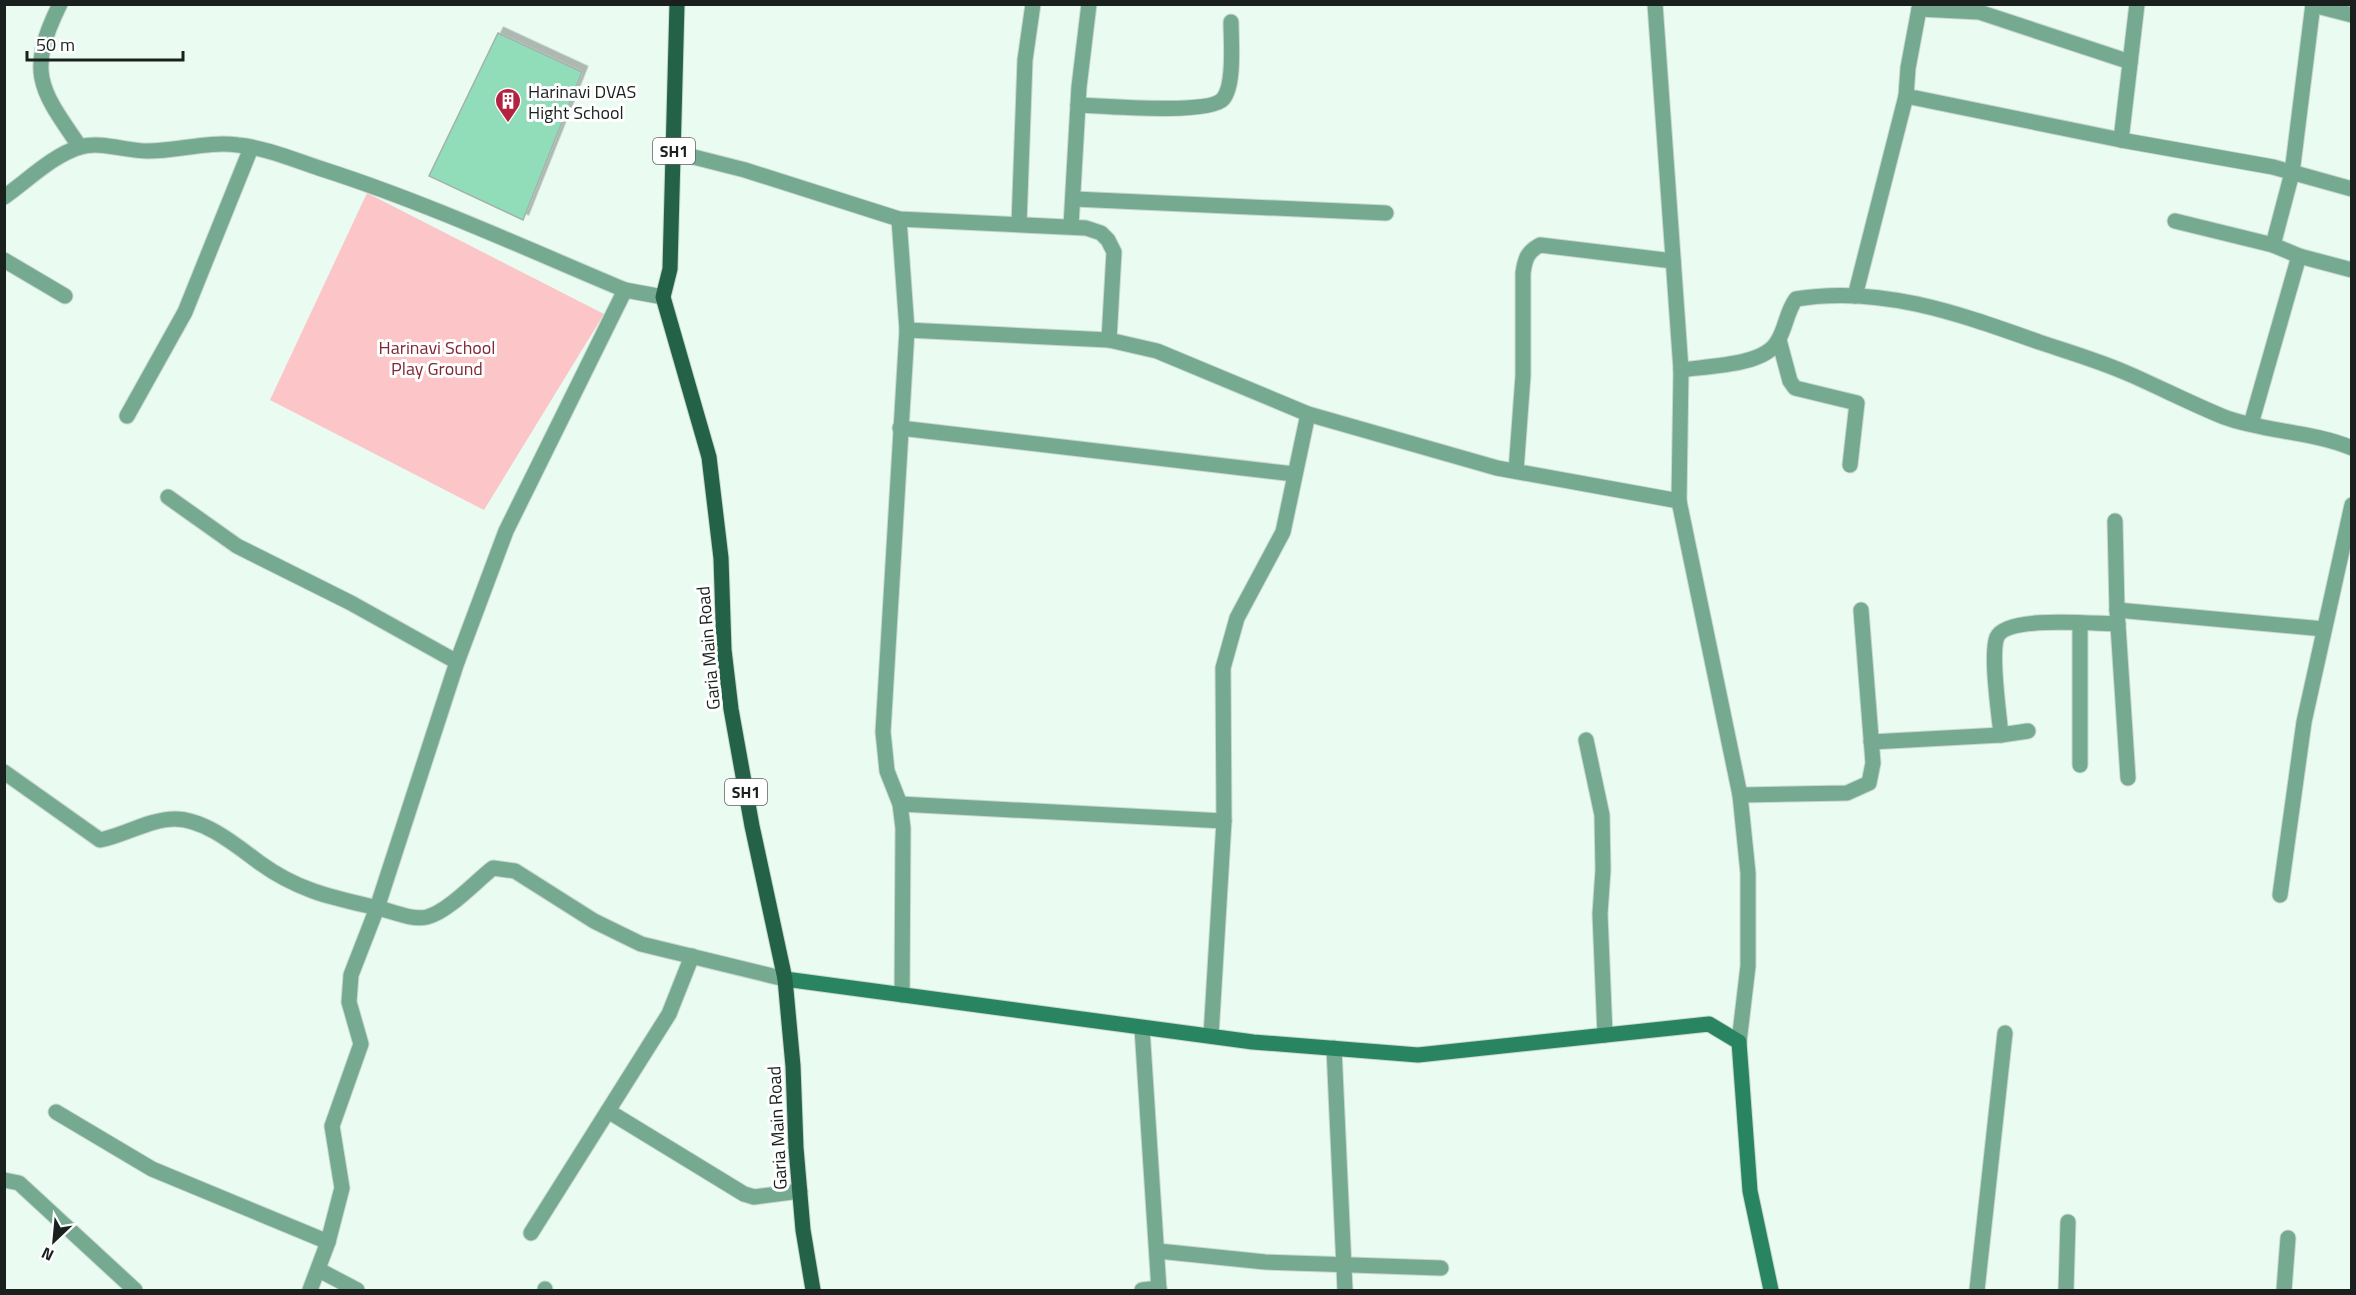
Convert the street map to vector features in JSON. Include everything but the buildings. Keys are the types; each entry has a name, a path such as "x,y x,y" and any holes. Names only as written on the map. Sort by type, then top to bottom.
{"main road":[{"name":"Garia Main Road","path":"677,4 670,269 663,297 709,457 721,558 724,650 731,709 752,826 785,979 800,1191 813,1290"},
{"path":"785,979 1142,1028 1419,1055 1709,1024 1739,1042 1750,1191 1771,1290"}],"street":[{"path":"60,4 50,24 42,56 40,79 48,101 80,147"},
{"path":"1019,224 1025,60 1033,4"},
{"path":"1071,226 1078,105 1089,4"},
{"path":"1655,4 1680,370 1679,501 1740,795 1748,873 1748,966 1739,1042"},
{"path":"2121,140 2137,4"},
{"path":"2273,245 2292,173 2313,5 2352,15"},
{"path":"1855,296 1906,96 1908,68 1920,7 1980,8 2130,62"},
{"path":"1078,105 1190,108 1213,105 1223,98 1228,87 1231,22"},
{"path":"1906,96 2292,173 2352,189"},
{"path":"4,197 53,162 80,147 97,145 131,151 163,151 209,144 251,148 381,188 624,290 663,297"},
{"path":"127,416 185,312 251,148"},
{"path":"674,152 745,170 899,219 1071,226 1101,233 1108,240 1114,252 1109,340"},
{"path":"1074,199 1386,213"},
{"path":"899,219 907,330 884,732 887,771 900,804 903,828 902,995"},
{"path":"2175,221 2273,245 2300,256 2352,270"},
{"path":"1516,471 1523,376 1523,273 1526,258 1531,250 1540,245 1673,261"},
{"path":"2251,424 2300,256"},
{"path":"4,260 65,296"},
{"path":"310,1290 328,1242 342,1188 332,1126 361,1044 349,1002 348,988 377,908 457,662 506,531 624,290"},
{"path":"1680,370 1758,358 1771,352 1779,340 1790,307 1796,299 1855,296 1916,302 1985,323 2126,372 2225,417 2330,439 2352,448"},
{"path":"907,330 1109,340 1157,351 1308,414 1516,471 1679,501"},
{"path":"1779,340 1790,381 1795,388 1857,403 1850,465"},
{"path":"1211,1036 1224,821 1222,668 1238,618 1283,532 1308,414"},
{"path":"900,428 1294,474"},
{"path":"168,497 237,546 351,603 457,662"},
{"path":"2280,895 2304,722 2352,505"},
{"path":"2115,521 2117,617 2128,778"},
{"path":"1740,795 1846,793 1863,788 1872,777 1861,610"},
{"path":"2001,735 1995,648 2002,630 2009,626 2029,623 2080,624 2117,617 2324,629"},
{"path":"2080,624 2080,765"},
{"path":"1871,742 2028,732"},
{"path":"1586,740 1602,815 1603,870 1600,914 1605,1035"},
{"path":"4,772 100,840 119,836 155,822 176,819 195,823 213,832 290,883 328,898 412,917 427,917 441,910 493,868 503,868 515,871 615,932 641,944 785,979"},
{"path":"900,804 1224,821"},
{"path":"531,1233 669,1014 692,956"},
{"path":"1142,1028 1159,1289 1142,1290"},
{"path":"1977,1290 2005,1033"},
{"path":"1335,1048 1342,1266 1345,1290"},
{"path":"608,1111 744,1194 754,1197 800,1191"},
{"path":"56,1112 152,1169 328,1242"},
{"path":"4,1180 18,1183 135,1290"},
{"path":"2066,1290 2068,1222"},
{"path":"2284,1290 2288,1239"},
{"path":"1158,1251 1265,1262 1442,1268"},
{"path":"319,1270 357,1290"}],"green space":[{"name":"Harinavi School Play Ground","path":"367,193 604,314 484,510 270,400"}],"place":[{"name":"Harinavi DVAS Hight School","path":"508,124"}]}
